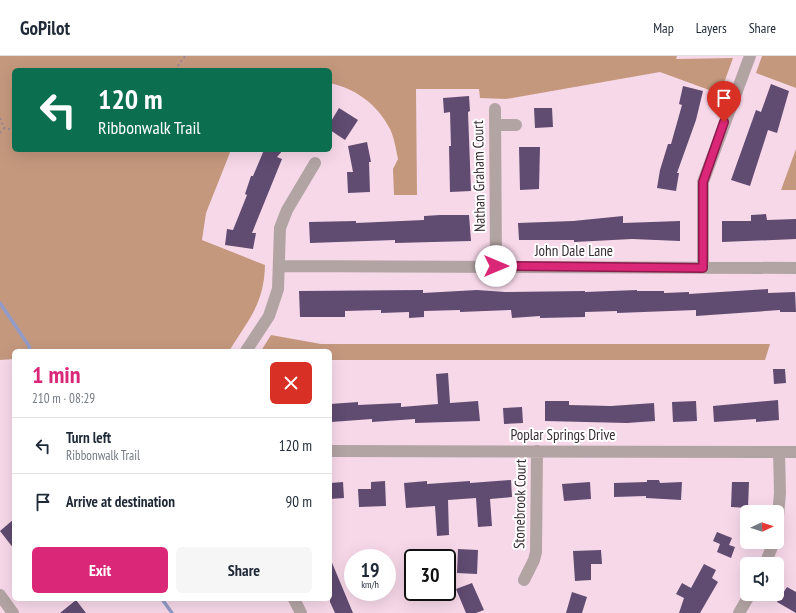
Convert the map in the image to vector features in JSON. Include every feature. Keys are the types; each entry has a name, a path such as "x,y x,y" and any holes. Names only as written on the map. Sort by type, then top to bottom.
{"street":[{"path":"703,268 703,182 750,56"},
{"name":"Nathan Graham Court","path":"495,110 496,266"},
{"path":"495,125 516,125"},
{"path":"247,349 269,316 278,289 280,266 280,228 287,210 315,163"},
{"name":"John Dale Lane","path":"280,266 796,268"},
{"name":"Poplar Springs Drive","path":"332,451 796,452"},
{"name":"Stonebrook Court","path":"524,580 534,560 536,552 537,451"},
{"path":"779,505 780,452"},
{"path":"0,595 13,613"},
{"path":"295,601 301,613"},
{"path":"739,613 746,601"}],"path":[{"path":"176,68 185,56"},
{"path":"0,118 4,128"},
{"path":"4,128 12,130"},
{"path":"0,133 4,128"}],"shaded area":[{"path":"0,56 677,56 676,59 733,58 720,94 660,72 506,99 480,98 479,89 416,89 417,195 394,195 393,169 398,159 394,139 390,129 379,112 365,99 349,89 332,84 332,68 12,68 12,152 230,152 206,213 202,240 265,265 262,290 254,311 230,349 12,349 12,359 0,360"},
{"path":"762,56 796,56 796,88 756,73"},
{"path":"796,149 796,190 781,190"},
{"path":"271,335 321,344 770,344 765,360 332,360 332,349 262,349"}],"building":[{"path":"771,84 789,91 777,133 768,130 750,186 731,180 756,110 761,112"},
{"path":"683,86 703,91 696,120 677,173 679,173 676,191 657,188 660,170 668,144 671,144 682,105 679,104"},
{"path":"469,96 470,111 468,112 471,191 450,192 450,112 444,113 443,98"},
{"path":"339,108 358,120 345,140 332,131 332,120"},
{"path":"534,108 552,108 553,127 535,128"},
{"path":"367,142 371,162 369,162 370,192 348,193 347,172 353,172 348,146"},
{"path":"519,147 540,147 539,189 520,190"},
{"path":"263,152 281,152 277,157 282,159 252,233 256,233 253,249 225,245 227,229 233,230 247,195 245,194 251,176 253,176"},
{"path":"766,214 767,220 796,219 796,239 722,242 722,221 751,221 751,215"},
{"path":"469,215 471,241 395,243 395,240 310,243 309,222 356,221 356,223 424,220 424,216"},
{"path":"623,216 623,223 680,221 680,241 632,239 574,242 574,240 519,240 518,223 573,221"},
{"path":"768,289 768,293 795,292 796,312 780,312 780,310 696,316 696,310 617,313 617,311 585,312 585,317 540,318 540,316 512,318 511,310 460,312 460,310 424,311 424,317 409,318 409,312 381,313 381,310 345,311 345,317 300,317 299,291 423,290 423,293 477,290 505,292 585,292 637,290 664,291 664,293 689,292 689,294"},
{"path":"773,369 785,369 786,383 774,384"},
{"path":"448,373 450,403 478,401 480,421 415,423 415,419 372,422 372,419 332,422 332,404 358,402 358,405 401,403 401,407 438,404 436,374"},
{"path":"778,400 779,420 756,422 756,419 714,422 713,406"},
{"path":"545,401 569,401 569,405 611,406 654,403 655,421 627,423 545,421"},
{"path":"696,401 697,421 673,422 672,402"},
{"path":"522,407 523,423 504,424 503,408"},
{"path":"511,480 512,497 490,499 492,526 478,527 476,498 448,500 449,535 437,536 435,506 406,508 404,483 427,481 427,484 470,481 470,483"},
{"path":"647,480 659,480 660,483 682,482 681,500 646,498 646,496 614,497 614,483 647,482"},
{"path":"385,481 386,506 359,507 358,489 371,489 371,482"},
{"path":"343,482 344,498 332,499 332,483"},
{"path":"590,482 591,499 564,501 562,484"},
{"path":"732,482 749,482 748,505 740,505 740,508 731,507"},
{"path":"12,521 12,546 0,531"},
{"path":"717,532 732,538 729,545 735,547 731,558 717,552 720,544 713,541"},
{"path":"458,549 478,550 477,574 457,573"},
{"path":"601,550 602,564 591,564 591,580 575,581 573,551"},
{"path":"332,563 344,591 344,601 348,601 353,613 335,613 330,602 332,601"},
{"path":"704,564 716,570 712,578 718,582 700,613 679,613 684,598 676,594 682,583 691,588"},
{"path":"472,583 484,610 476,613 466,613 456,589"},
{"path":"787,587 796,592 796,613 777,602 784,601 784,592"},
{"path":"572,592 587,597 582,613 566,613"},
{"path":"77,601 86,613 60,613"}],"waterway":[{"path":"0,303 30,349"},
{"path":"163,601 172,613"}],"route":[{"path":"496,266 703,268 703,182 724,122"}]}
